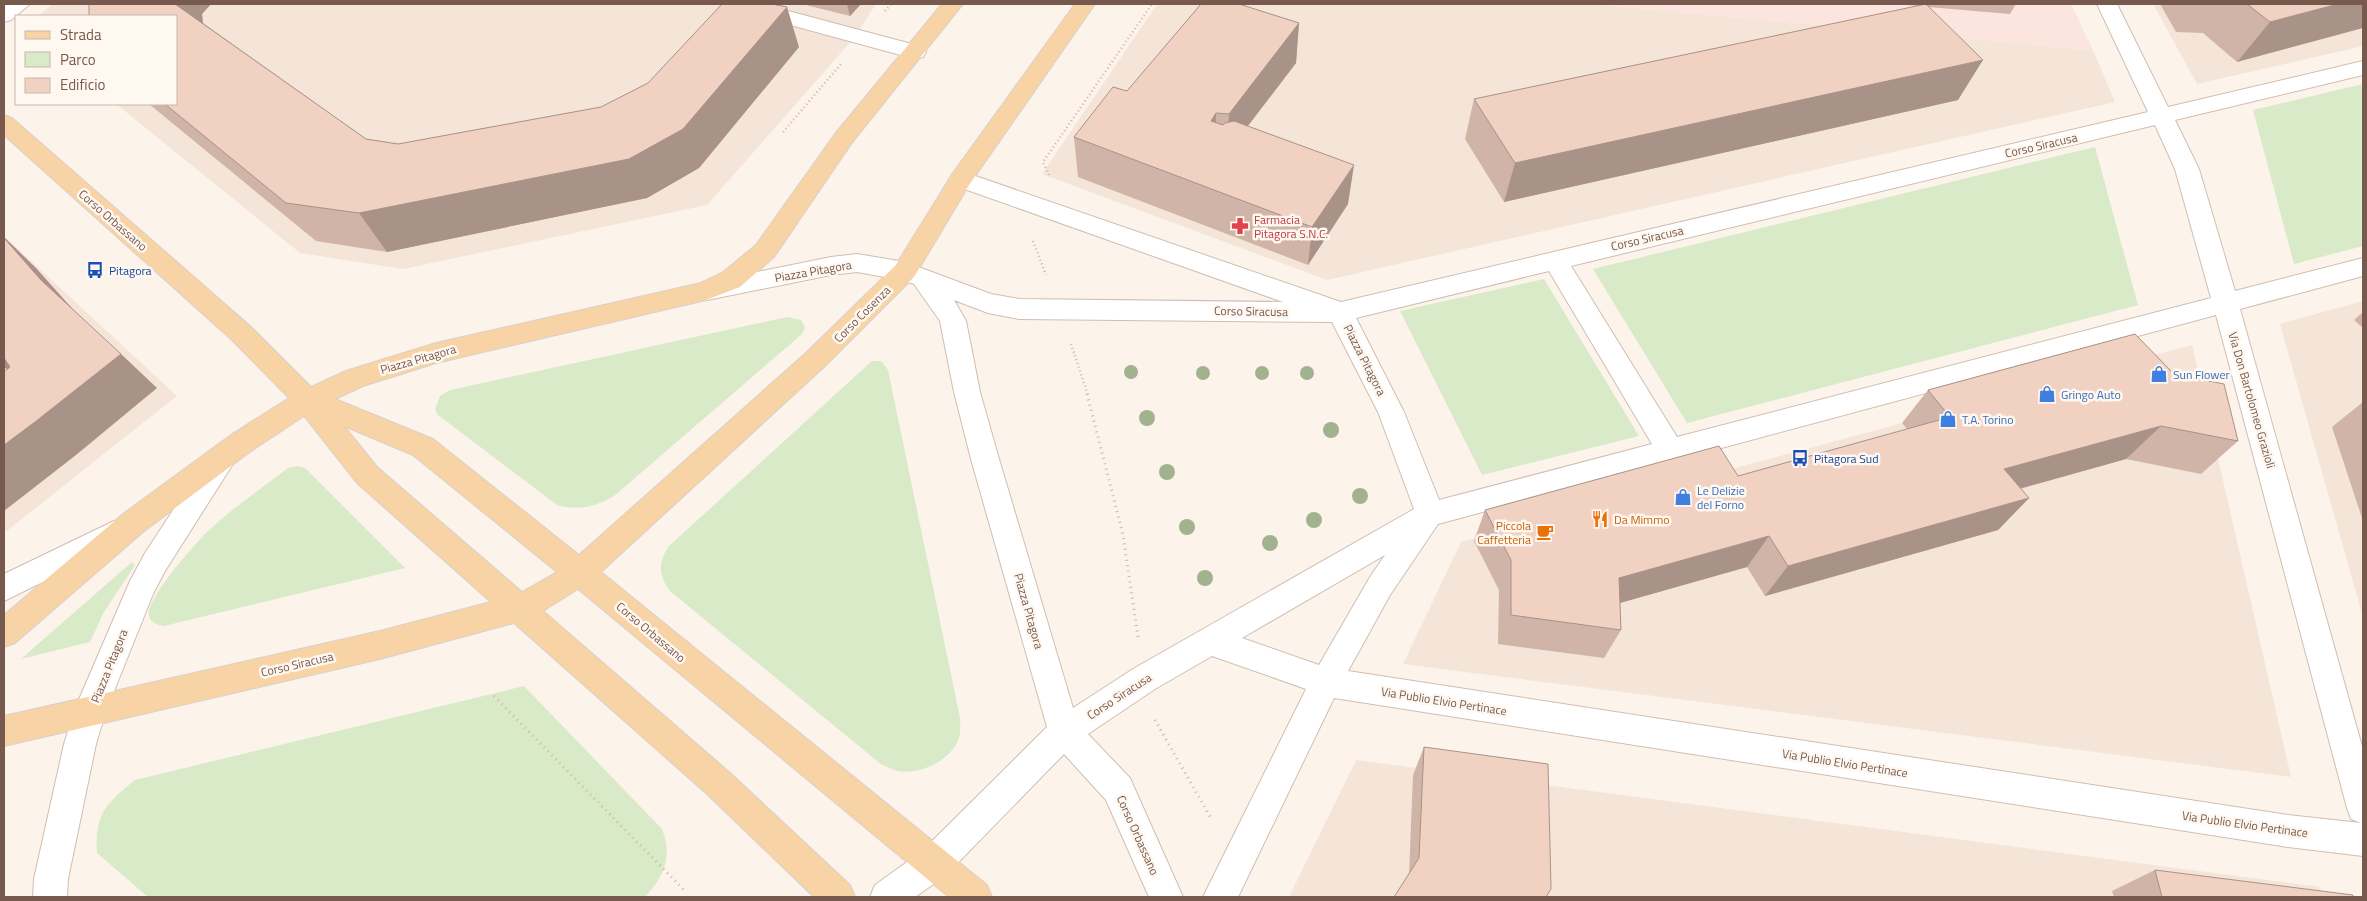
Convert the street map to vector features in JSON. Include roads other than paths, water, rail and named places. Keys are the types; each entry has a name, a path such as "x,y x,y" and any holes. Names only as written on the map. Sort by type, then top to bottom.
{"main road":[{"path":"706,291 731,280 765,251 839,145 953,4"},
{"name":"Corso Cosenza","path":"580,573 816,359 915,275 961,179 1085,4"},
{"name":"Corso Orbassano","path":"4,123 241,333 307,400 367,474 718,783 838,897"},
{"name":"Piazza Pitagora","path":"4,633 134,523 241,443 307,400 355,378 436,353 706,291"},
{"name":"Corso Orbassano","path":"307,400 423,447 580,573 975,897"},
{"name":"Corso Siracusa","path":"4,731 380,645 521,608 580,573"}],"street":[{"path":"4,15 20,4"},
{"path":"739,4 914,52"},
{"name":"Via Don Bartolomeo Grazioli","path":"2107,4 2187,169 2239,350 2363,808"},
{"name":"Corso Siracusa","path":"915,275 988,303 1019,309 1340,312 2363,68"},
{"name":"Piazza Pitagora","path":"961,179 1340,312 1391,412 1430,514"},
{"path":"1555,260 1671,451"},
{"name":"Piazza Pitagora","path":"706,291 830,266 857,263 915,275 942,302 952,321 984,459 1064,732"},
{"name":"Corso Siracusa","path":"1064,732 1144,679 1430,514 2363,267"},
{"name":"Piazza Pitagora","path":"50,897 51,878 80,744 90,711 140,590 155,562 224,456"},
{"path":"1220,897 1326,682 1380,586 1430,514"},
{"path":"4,588 134,523"},
{"path":"1210,641 1326,682"},
{"name":"Via Publio Elvio Pertinace","path":"1326,682 2288,831 2363,840"},
{"path":"887,897 933,864 1064,732"},
{"name":"Corso Orbassano","path":"1064,732 1118,789 1166,897"}],"place":[{"name":"Farmacia Pitagora S.N.C.","path":"1240,226"},
{"name":"Pitagora","path":"95,270"},
{"name":"Sun Flower","path":"2159,374"},
{"name":"Gringo Auto","path":"2047,394"},
{"name":"T.A. Torino","path":"1948,419"},
{"name":"Pitagora Sud","path":"1800,458"},
{"name":"Le Delizie del Forno","path":"1683,497"},
{"name":"Da Mimmo","path":"1600,519"},
{"name":"Piccola Caffetteria","path":"1545,532"}]}
